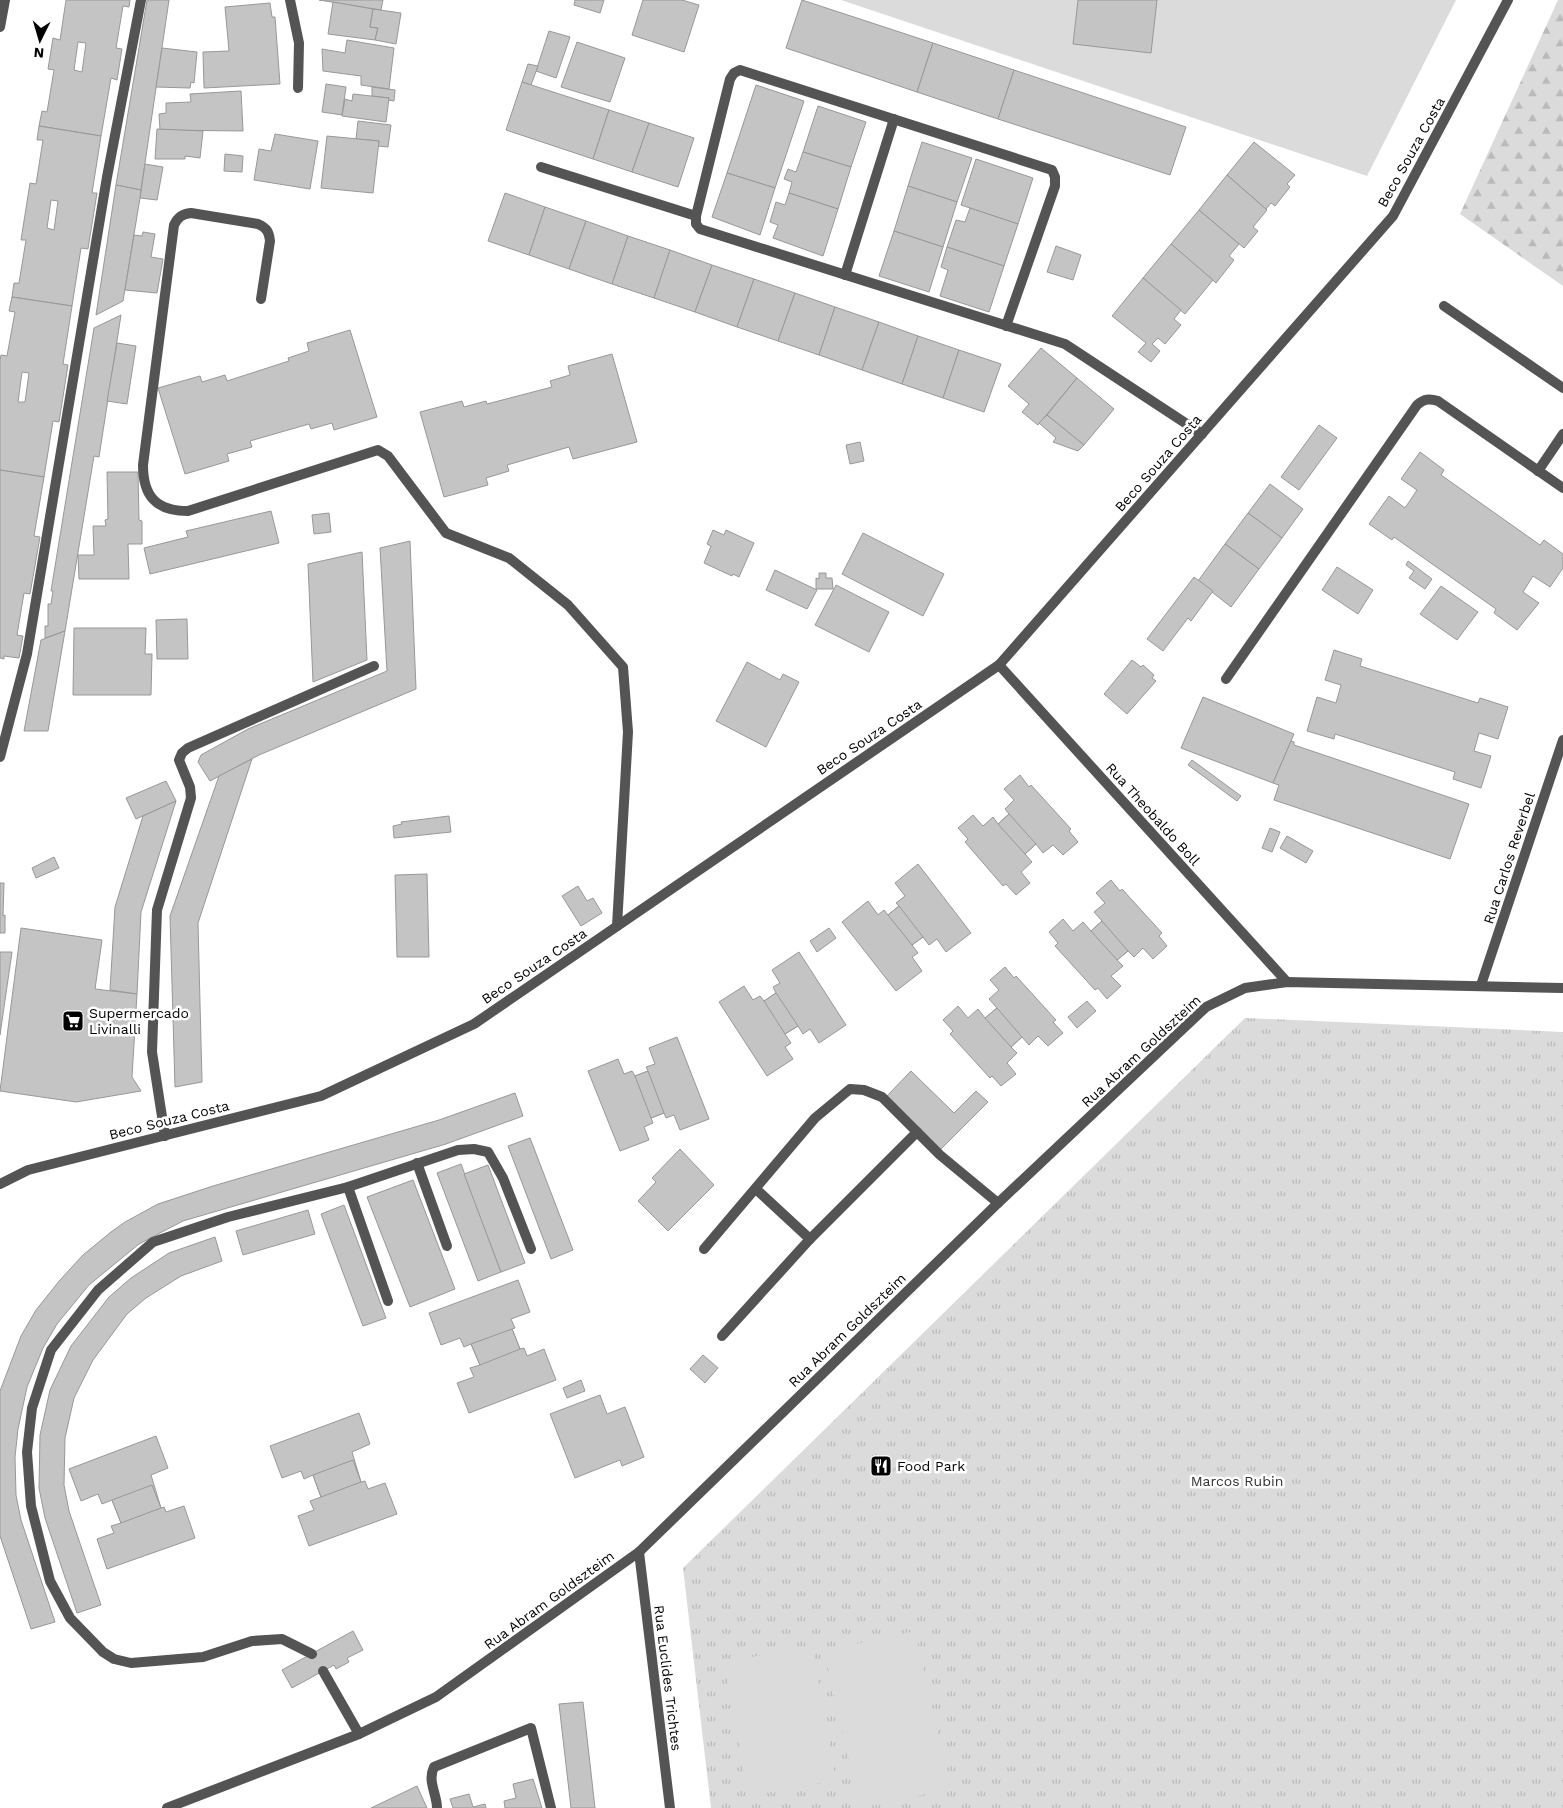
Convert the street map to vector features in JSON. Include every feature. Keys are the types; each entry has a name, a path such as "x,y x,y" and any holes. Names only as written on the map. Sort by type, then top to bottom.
{"street":[{"path":"0,27 5,0"},
{"path":"0,757 27,654 107,178 141,0"},
{"path":"290,0 299,42 298,88"},
{"name":"Beco Souza Costa","path":"0,1184 28,1170 321,1096 474,1024 999,665 1393,216 1508,0"},
{"path":"1006,326 1055,186 1056,178 1052,170 740,70 734,73 730,78 696,216 696,224 700,229 1006,326 1065,344 1202,434"},
{"path":"845,275 894,119"},
{"path":"541,167 696,216"},
{"path":"261,299 270,241 269,233 265,227 258,224 191,213 177,218 174,225 143,465 143,481 148,494 160,505 174,511 188,511 378,450 388,456 446,533 509,558 568,605 623,667 628,732 617,926"},
{"path":"1444,306 1563,388"},
{"path":"1226,679 1423,400 1431,399 1438,401 1563,488"},
{"path":"1538,471 1563,434"},
{"name":"Rua Theobaldo Boll","path":"999,665 1287,982"},
{"path":"165,1136 152,1052 156,910 191,798 190,787 179,760 182,753 188,748 374,666"},
{"name":"Rua Carlos Reverbel","path":"1481,985 1563,740"},
{"name":"Rua Abram Goldszteim","path":"166,1808 359,1734 436,1698 639,1552 998,1203 1206,1007 1245,988 1287,982 1563,988"},
{"path":"704,1249 757,1190 815,1118 850,1089 864,1090 882,1097 940,1155 998,1203"},
{"path":"722,1336 810,1240 917,1132"},
{"path":"312,1654 282,1639 252,1641 203,1657 140,1662 114,1660 102,1652 70,1618 50,1581 31,1506 27,1452 32,1408 51,1350 98,1290 153,1242 228,1217 348,1186 458,1150 488,1152 504,1178 531,1250"},
{"path":"417,1163 447,1246"},
{"path":"348,1186 388,1301"},
{"path":"757,1190 810,1240"},
{"name":"Rua Euclides Trichtes","path":"639,1552 670,1808"},
{"path":"323,1671 359,1734"},
{"path":"437,1808 431,1781 434,1767 531,1728 551,1808"}],"green space":[{"path":"841,0 1456,0 1367,176"},
{"path":"1558,0 1563,0 1563,286 1460,214"},
{"name":"Marcos Rubin","path":"1245,1018 1563,1032 1563,1808 711,1808 683,1568"},
{"path":"915,1631 950,1789 860,1808 824,1651"},
{"path":"812,1646 836,1780 748,1796 724,1662"}],"building":[{"path":"66,0 130,0 129,7 123,6 116,48 122,49 117,80 111,78 101,136 39,126 42,111 47,112 54,70 48,69 53,38 60,40","holes":["78,42 86,43 82,72 74,70"]},
{"path":"147,0 169,0 141,190 116,185"},
{"path":"319,0 383,0 381,10"},
{"path":"575,0 604,0 600,13 574,5"},
{"path":"643,0 682,0 699,5 684,52 632,35"},
{"path":"802,0 933,43 917,92 786,48"},
{"path":"1078,0 1157,0 1151,53 1073,44"},
{"path":"333,2 373,9 370,27 378,28 375,40 328,34"},
{"path":"270,3 272,17 275,17 280,84 204,88 203,52 229,51 225,7"},
{"path":"373,9 401,13 396,44 375,40 378,28 370,27"},
{"path":"549,31 570,37 556,78 536,71"},
{"path":"347,40 394,48 389,89 361,85 361,76 323,71 322,49 345,53"},
{"path":"577,42 625,58 610,102 561,87"},
{"path":"933,43 1014,70 998,119 917,92"},
{"path":"162,48 197,52 194,83 191,82 190,88 156,87"},
{"path":"528,64 538,66 531,85 522,82"},
{"path":"1014,70 1186,127 1170,175 998,119"},
{"path":"522,82 609,110 593,159 506,130"},
{"path":"326,84 346,87 342,115 322,112"},
{"path":"756,85 804,101 775,188 727,173"},
{"path":"372,87 395,90 394,101 388,100 389,98 372,96"},
{"path":"241,91 243,131 160,130 159,114 166,113 166,103 191,102 190,94"},
{"path":"353,94 389,98 386,122 342,116 345,99 352,101"},
{"path":"818,106 866,122 851,167 803,152"},
{"path":"609,110 649,123 632,172 593,159"},
{"path":"358,121 391,125 388,147 378,146 379,141 356,139"},
{"path":"649,123 694,138 678,187 632,172"},
{"path":"39,126 101,136 92,193 97,193 88,249 81,248 72,306 12,297 14,283 19,283 26,240 21,240 30,183 36,184 43,140 37,140","holes":["51,200 58,201 54,230 47,228"]},
{"path":"157,129 203,131 200,158 185,156 185,159 155,159"},
{"path":"275,134 318,141 310,189 254,180 259,149 271,151"},
{"path":"327,136 379,141 373,193 321,188"},
{"path":"922,142 972,158 957,202 908,186"},
{"path":"1254,142 1295,175 1287,184 1290,187 1275,206 1271,203 1266,209 1227,175"},
{"path":"803,152 851,167 838,209 789,193 792,182 784,179 788,169 796,172"},
{"path":"225,154 243,156 242,172 224,171"},
{"path":"976,159 1033,178 1018,224 961,205"},
{"path":"145,164 163,167 157,200 140,198"},
{"path":"727,173 775,188 760,235 712,217"},
{"path":"1227,175 1267,210 1253,227 1258,231 1244,248 1199,210"},
{"path":"116,185 141,190 140,198 123,301 96,315"},
{"path":"908,186 957,202 943,247 894,231"},
{"path":"505,193 545,207 529,255 488,241"},
{"path":"789,193 838,209 823,256 773,238 778,225 770,222 776,202 785,205"},
{"path":"545,207 586,221 569,269 529,255"},
{"path":"970,208 1018,224 1004,266 947,247 956,220 965,222"},
{"path":"1199,210 1239,244 1229,256 1234,260 1216,283 1171,244"},
{"path":"586,221 628,236 612,284 569,269"},
{"path":"894,231 943,247 929,292 879,276"},
{"path":"143,232 155,234 151,257 163,259 157,293 125,290 134,235 142,236"},
{"path":"628,236 670,250 654,298 612,284"},
{"path":"1171,244 1213,280 1185,314 1143,278"},
{"path":"1056,246 1081,255 1073,280 1047,272"},
{"path":"947,247 1004,266 989,312 940,296 948,270 941,267"},
{"path":"670,250 712,265 695,312 654,298"},
{"path":"712,265 754,279 737,327 695,312"},
{"path":"1143,278 1181,310 1174,319 1181,325 1165,344 1158,338 1152,344 1160,351 1151,362 1138,352 1146,343 1112,316"},
{"path":"754,279 795,293 778,341 737,327"},
{"path":"795,293 835,307 819,355 778,341"},
{"path":"12,297 72,306 63,364 68,365 59,422 53,421 44,477 0,470 0,360 1,355 7,356 15,312 9,311","holes":["22,372 29,373 25,402 18,402"]},
{"path":"835,307 879,322 862,370 819,355"},
{"path":"121,315 99,457 94,456 65,631 45,638 45,626 48,626 48,604 51,604 53,591 51,591 94,328"},
{"path":"879,322 918,336 902,384 862,370"},
{"path":"350,330 377,417 334,430 332,423 311,429 309,424 250,441 252,447 227,454 229,461 185,474 158,388 200,376 202,382 225,375 227,381 289,361 288,358 309,351 307,343"},
{"path":"918,336 959,350 943,398 902,384"},
{"path":"117,343 136,346 127,404 107,401"},
{"path":"1041,348 1077,378 1038,425 1022,412 1029,404 1008,386"},
{"path":"959,350 1001,364 984,412 943,398"},
{"path":"612,354 637,442 573,459 569,447 507,465 509,471 486,478 488,485 444,497 420,412 462,401 464,407 486,401 487,404 552,387 550,381 570,375 568,366"},
{"path":"1077,378 1114,409 1084,445 1047,415"},
{"path":"1047,415 1084,445 1078,451 1053,442 1056,438 1039,423"},
{"path":"1319,425 1337,438 1299,490 1281,477"},
{"path":"860,442 864,461 850,464 846,445"},
{"path":"1420,452 1444,470 1441,475 1540,545 1544,540 1563,554 1563,568 1550,587 1533,576 1523,592 1539,603 1517,630 1494,613 1496,609 1394,537 1392,540 1369,524 1389,496 1405,508 1417,490 1401,479"},
{"path":"0,470 44,477 34,536 40,537 30,594 24,593 17,635 23,636 19,658 4,656 4,659 0,658"},
{"path":"107,472 138,472 139,520 142,521 142,544 128,544 129,579 79,579 78,555 94,555 93,526 106,526 105,520 108,519"},
{"path":"1270,484 1303,509 1282,538 1248,513"},
{"path":"271,511 279,543 150,574 144,548 188,537 186,531"},
{"path":"329,513 331,532 314,534 312,515"},
{"path":"1248,513 1282,538 1259,569 1225,544"},
{"path":"713,530 724,535 726,530 754,543 739,577 733,574 732,576 704,563 711,546 707,544"},
{"path":"863,533 944,574 923,616 842,574"},
{"path":"410,541 416,689 259,755 210,781 198,762 201,755 248,729 387,671 380,548"},
{"path":"1225,544 1259,569 1231,607 1198,581"},
{"path":"362,552 367,660 313,682 308,564"},
{"path":"1408,561 1432,579 1425,589 1409,578 1414,571 1406,565"},
{"path":"1337,567 1373,590 1358,614 1322,590"},
{"path":"775,570 817,590 807,609 766,590"},
{"path":"819,573 826,573 826,578 832,578 833,589 816,589 816,578 819,579"},
{"path":"1194,577 1213,591 1191,621 1188,618 1163,651 1147,639"},
{"path":"836,585 889,612 869,652 815,625"},
{"path":"1441,586 1478,612 1457,640 1420,614"},
{"path":"187,619 188,659 157,659 156,620"},
{"path":"74,628 146,628 145,654 152,654 151,695 73,695"},
{"path":"65,631 48,731 24,731 41,640"},
{"path":"1334,650 1362,659 1360,666 1478,703 1480,698 1508,707 1498,739 1479,733 1474,751 1491,756 1481,788 1453,779 1455,772 1335,734 1334,739 1307,731 1317,697 1336,703 1341,685 1325,680"},
{"path":"1132,660 1141,667 1143,665 1154,675 1152,678 1156,681 1127,714 1104,694"},
{"path":"747,662 780,680 783,674 799,682 766,747 716,721"},
{"path":"1203,697 1294,734 1273,783 1181,748"},
{"path":"1291,741 1294,742 1294,745 1469,804 1450,859 1274,800 1279,785 1273,783"},
{"path":"252,759 198,923 202,1082 175,1087 170,916 219,776"},
{"path":"1192,760 1241,796 1237,801 1188,765"},
{"path":"1020,775 1029,787 1031,785 1071,829 1069,831 1078,842 1063,855 1053,845 1043,853 1036,844 1025,854 1032,862 1021,872 1030,883 1016,895 1006,884 1003,886 965,842 968,839 958,828 973,815 983,826 993,817 998,824 1009,814 1005,809 1014,800 1004,789"},
{"path":"166,781 176,801 136,819 126,798"},
{"path":"176,801 141,912 137,994 110,990 115,907 143,816"},
{"path":"1009,814 1036,844 1025,854 998,824"},
{"path":"449,816 451,832 394,838 393,826 402,824 401,822"},
{"path":"1270,828 1280,832 1272,852 1262,848"},
{"path":"1287,836 1313,851 1306,863 1280,848"},
{"path":"54,857 59,868 36,878 32,868"},
{"path":"918,864 971,933 946,952 937,939 929,945 923,937 912,945 918,953 912,957 922,971 896,991 842,922 868,901 878,915 884,910 888,915 899,906 896,903 905,896 895,883"},
{"path":"427,874 429,957 397,957 395,875"},
{"path":"1111,880 1120,891 1122,889 1162,933 1159,936 1167,946 1153,959 1143,948 1134,957 1128,951 1117,960 1123,966 1111,976 1121,986 1107,999 1098,988 1095,990 1055,946 1058,943 1049,932 1063,919 1073,931 1083,922 1091,931 1102,921 1094,912 1105,903 1096,893"},
{"path":"0,883 4,883 3,916 5,915 5,933 0,933"},
{"path":"578,886 587,901 593,898 602,913 581,926 562,896"},
{"path":"899,906 923,937 912,945 888,915"},
{"path":"1102,921 1128,951 1117,960 1091,931"},
{"path":"21,928 102,940 95,989 137,994 132,1077 141,1091 76,1102 0,1091"},
{"path":"829,928 836,938 817,952 810,941"},
{"path":"0,952 12,952 0,1035"},
{"path":"799,952 846,1025 819,1043 810,1029 803,1034 798,1026 785,1034 791,1043 785,1047 793,1059 767,1076 719,1002 744,986 753,1000 760,996 764,1001 776,993 773,987 780,983 772,970"},
{"path":"1005,967 1014,978 1016,976 1056,1020 1053,1022 1063,1033 1048,1046 1038,1036 1029,1045 1022,1037 1011,1047 1017,1053 1007,1063 1016,1074 1001,1086 992,1076 990,1078 950,1034 953,1031 943,1020 958,1006 968,1018 978,1009 985,1018 997,1008 989,999 999,990 990,980"},
{"path":"776,993 798,1026 785,1034 764,1001"},
{"path":"1087,1001 1096,1011 1077,1028 1068,1017"},
{"path":"997,1008 1022,1037 1011,1047 985,1018"},
{"path":"677,1037 709,1119 680,1130 674,1115 666,1118 664,1113 651,1118 653,1123 644,1127 649,1140 620,1151 588,1071 618,1059 624,1074 632,1071 635,1076 648,1071 646,1067 655,1064 649,1048"},
{"path":"648,1071 664,1113 651,1118 635,1076"},
{"path":"911,1071 954,1113 976,1091 988,1102 940,1150 886,1097"},
{"path":"515,1093 523,1116 446,1144 183,1221 139,1244 89,1285 57,1324 43,1348 27,1387 18,1429 15,1457 16,1495 21,1520 55,1622 31,1629 0,1536 0,1391 21,1336 36,1310 60,1280 83,1255 111,1232 158,1204 439,1120"},
{"path":"530,1138 573,1250 551,1259 508,1146"},
{"path":"680,1149 714,1185 668,1231 638,1201 656,1182 652,1178"},
{"path":"461,1164 501,1272 478,1281 437,1173"},
{"path":"488,1165 525,1263 501,1272 464,1174"},
{"path":"413,1180 455,1289 410,1307 367,1197"},
{"path":"344,1205 386,1318 363,1326 321,1214"},
{"path":"308,1210 315,1234 243,1255 236,1231"},
{"path":"215,1237 222,1261 181,1276 146,1298 127,1314 93,1360 74,1398 65,1438 64,1485 69,1511 101,1605 77,1613 45,1518 39,1488 40,1435 50,1390 71,1346 109,1297 131,1278 169,1253"},
{"path":"518,1280 530,1312 511,1319 515,1328 512,1329 520,1349 524,1348 527,1356 544,1349 556,1380 469,1413 457,1383 474,1377 470,1368 480,1365 471,1344 464,1347 460,1338 441,1345 429,1313"},
{"path":"512,1329 520,1349 480,1365 471,1344"},
{"path":"703,1355 718,1368 705,1383 690,1369"},
{"path":"581,1380 585,1391 567,1398 563,1388"},
{"path":"600,1395 607,1414 625,1407 644,1457 622,1466 620,1460 575,1478 550,1414"},
{"path":"359,1413 370,1444 352,1452 361,1482 365,1481 368,1489 385,1483 397,1514 309,1546 298,1516 314,1510 310,1501 321,1497 313,1475 304,1479 301,1471 282,1478 270,1446"},
{"path":"156,1436 168,1468 151,1475 161,1508 164,1507 166,1512 184,1506 195,1538 107,1569 97,1539 114,1533 111,1526 121,1523 112,1500 102,1504 98,1494 81,1501 69,1469"},
{"path":"353,1460 361,1482 321,1497 313,1475"},
{"path":"152,1485 161,1508 121,1523 112,1500"},
{"path":"353,1631 363,1650 347,1658 349,1662 336,1669 334,1665 292,1688 282,1670"},
{"path":"583,1702 595,1808 571,1808 559,1704"},
{"path":"533,1779 542,1808 505,1808 504,1801 516,1798 513,1784"},
{"path":"417,1786 427,1808 371,1808"},
{"path":"469,1794 473,1807 485,1804 486,1808 453,1808 450,1799"}],"place":[{"name":"Supermercado Livinalli","path":"73,1021"},
{"name":"Food Park","path":"881,1466"}]}
